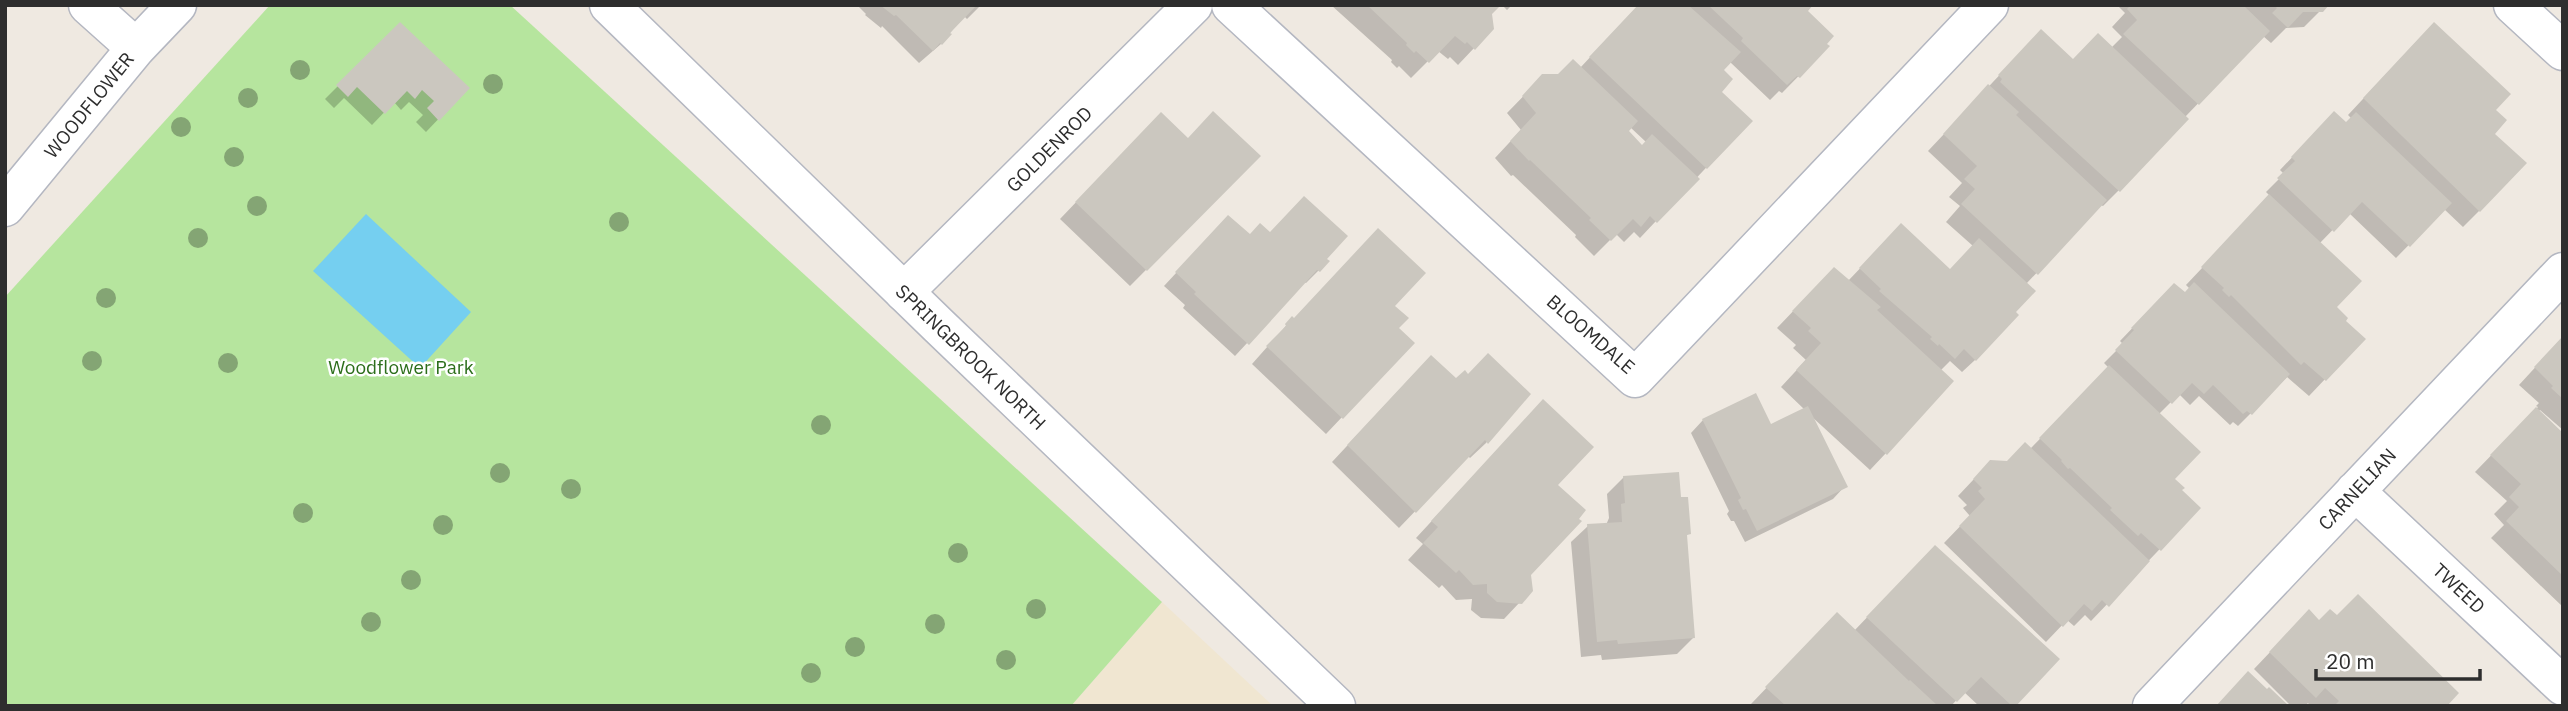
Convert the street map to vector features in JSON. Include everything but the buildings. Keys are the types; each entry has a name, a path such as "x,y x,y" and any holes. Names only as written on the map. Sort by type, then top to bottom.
{"street":[{"path":"88,5 136,48"},
{"name":"WOODFLOWER","path":"5,207 136,48 177,5"},
{"name":"SPRINGBROOK NORTH","path":"609,5 1336,706"},
{"name":"GOLDENROD","path":"904,292 1194,5"},
{"name":"BLOOMDALE","path":"1231,5 1635,378 1989,5"},
{"path":"2513,5 2563,51"},
{"name":"CARNELIAN","path":"2152,706 2563,272"},
{"name":"TWEED","path":"2355,491 2563,685"}],"shaded area":[{"path":"1162,602 1273,706 1071,706"}],"green space":[{"name":"Woodflower Park","path":"270,5 510,5 1162,602 1071,706 5,706 5,297"}],"water":[{"path":"366,214 471,312 420,368 313,271"}]}
